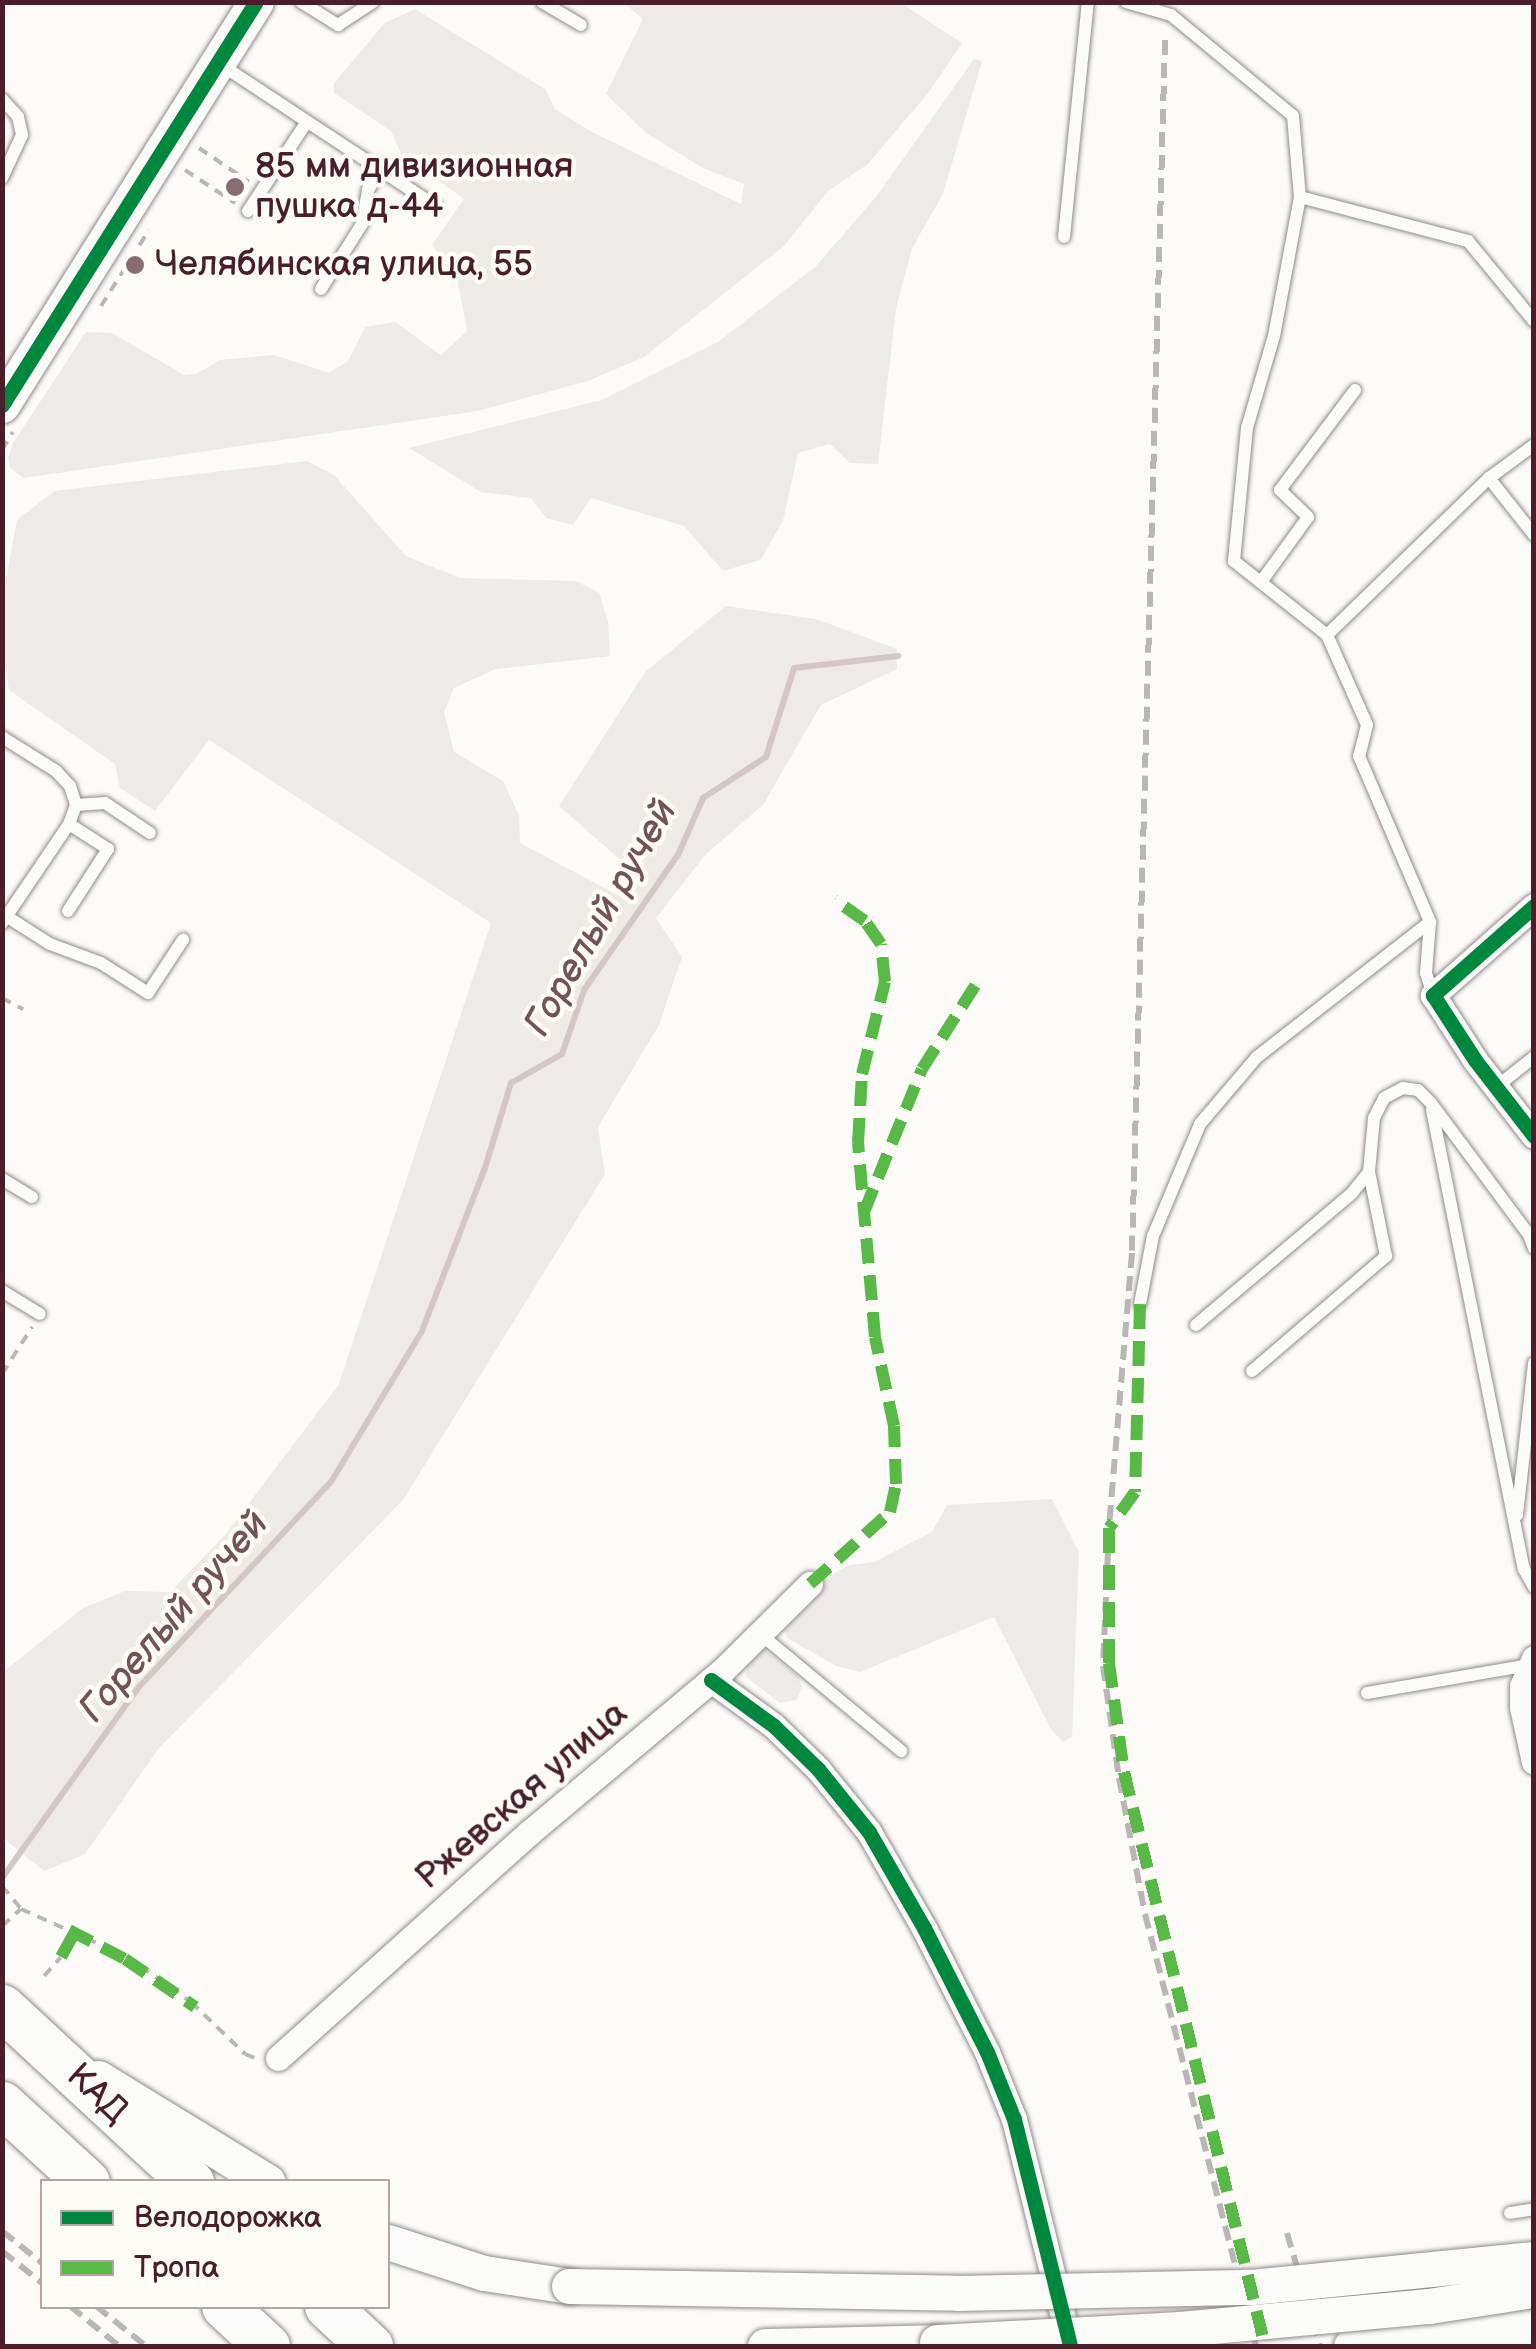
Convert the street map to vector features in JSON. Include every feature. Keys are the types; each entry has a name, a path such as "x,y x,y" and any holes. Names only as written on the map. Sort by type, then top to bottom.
{"highway":[{"name":"КАД","path":"2,2007 188,2179"},
{"name":"КАД","path":"2,2104 84,2179"},
{"path":"227,2309 268,2346"},
{"path":"329,2309 370,2346"}],"main road":[{"path":"2,405 256,2"},
{"path":"46,2047 263,2179"},
{"path":"390,2243 484,2272 569,2286 958,2293 1251,2287 1534,2259"},
{"path":"766,2346 1180,2329 1429,2306 1534,2290"},
{"path":"1351,2346 1534,2326"}],"street":[{"path":"1534,906 1433,994 1495,1088 1534,1136"},
{"name":"Ржевская улица","path":"278,2058 530,1832 711,1680 757,1631 810,1584"},
{"path":"1531,1661 1522,1686 1522,1707 1534,1762"},
{"path":"711,1680 774,1726 818,1769 868,1832 924,1928 987,2052 1014,2119 1070,2346"}],"lane":[{"path":"302,2 338,25 374,2"},
{"path":"542,2 581,25"},
{"path":"1064,236 1088,2"},
{"path":"1126,2 1171,15 1294,116 1300,197 1274,336 1247,428 1234,561 1328,634 1367,725 1359,756 1430,922 1426,973 1433,994"},
{"path":"218,63 436,207"},
{"path":"2,99 18,117 22,135 2,178"},
{"path":"248,211 306,123"},
{"path":"320,289 362,224 368,190 380,171"},
{"path":"1300,197 1468,240 1534,321"},
{"path":"1261,582 1308,517 1280,490 1355,390"},
{"path":"1328,634 1489,478 1534,445"},
{"path":"1489,478 1534,535"},
{"path":"2,738 56,772 70,786 76,805 69,824 4,920 50,944 102,963 148,994 183,940"},
{"path":"76,805 105,802 150,833"},
{"path":"68,911 108,849 69,824"},
{"path":"1140,1304 1153,1236 1200,1124 1257,1057 1430,922"},
{"path":"1495,1088 1534,1057"},
{"path":"1252,1371 1386,1256 1369,1172 1374,1118 1384,1098 1403,1088 1418,1090 1431,1102 1529,1235 1534,1248"},
{"path":"1431,1102 1524,1569 1534,1587"},
{"path":"1196,1325 1352,1192 1369,1172"},
{"path":"2,1178 32,1198"},
{"path":"2,1290 40,1314"},
{"path":"1516,1527 1534,1364"},
{"path":"757,1631 901,1751"},
{"path":"1367,1693 1531,1661"},
{"path":"1510,2214 1534,2209"}],"path":[{"path":"198,148 261,190"},
{"path":"184,170 248,211"},
{"path":"2,998 23,1010"},
{"path":"2,1374 40,1314"},
{"path":"2,1886 21,1908 126,1956 191,2002 245,2054 278,2058"},
{"path":"2,1926 21,1908"},
{"path":"44,1976 61,1957"}],"shaded area":[{"path":"624,3 901,3 962,43 929,92 868,164 828,191 784,246 644,357 588,381 478,411 24,478 10,468 8,458 13,443 86,332 112,333 184,375 196,374 220,360 274,355 329,373 348,361 365,327 395,322 441,355 467,331 457,278 432,245 464,199 401,154 391,131 334,93 334,83 385,23 415,9 545,89 555,109 592,132 741,204 744,184 703,168 646,133 606,94 643,19"},
{"path":"974,59 982,61 943,194 912,248 896,309 878,464 850,463 830,444 798,453 783,521 760,560 723,571 684,526 591,498 573,525 546,518 531,498 481,492 409,448 602,400 718,342 816,266 876,197"},
{"path":"307,461 334,475 406,556 460,578 576,581 599,593 608,622 610,656 496,669 454,688 444,712 454,752 503,781 519,815 520,843 623,898 641,878 559,806 646,671 726,606 816,619 897,649 897,669 821,705 763,805 706,854 656,918 682,957 659,1025 598,1127 605,1174 403,1500 159,1748 85,1854 44,1871 3,1838 3,1672 83,1608 125,1591 170,1592 225,1535 339,1384 491,923 209,740 155,811 120,788 115,764 9,690 3,653 3,596 17,520 54,491"},
{"path":"1052,1499 1079,1552 1072,1737 1063,1742 1051,1729 994,1617 860,1672 836,1666 787,1638 783,1622 820,1581 850,1565 874,1562 932,1532 947,1505"},
{"path":"756,1649 765,1650 798,1676 802,1686 797,1700 780,1703 746,1677 747,1661"}],"waterway":[{"name":"Горелый ручей","path":"2,1878 138,1688 331,1482 422,1331 485,1168 511,1083 562,1054 584,990 678,855 703,798 766,757 794,668 898,656"}],"railway":[{"path":"1165,40 1132,1253 1109,1528 1103,1666 1145,1914 1256,2346"},
{"path":"2,2231 40,2261"},
{"path":"1287,2233 1320,2346"},
{"path":"2,2251 40,2281"},
{"path":"74,2309 119,2346"},
{"path":"100,2309 146,2346"}],"marked path":[{"path":"810,1584 890,1512 896,1484 894,1426 875,1337 858,1143 862,1074 885,982 881,944 865,921 835,900"},
{"path":"864,1212 922,1069 980,978"},
{"path":"1140,1304 1135,1492 1109,1528 1109,1663 1124,1772 1265,2346"},
{"path":"69,1930 125,1959 195,2007"},
{"path":"61,1957 73,1935"}],"cycle path":[{"path":"2,405 256,2"},
{"path":"1534,906 1433,995 1475,1060 1534,1136"},
{"path":"711,1680 774,1726 818,1769 869,1832 924,1928 987,2052 1014,2119 1070,2346"}],"place":[{"name":"85 мм дивизионная пушка д-44","path":"235,187"},
{"name":"Челябинская улица, 55","path":"135,265"}]}
